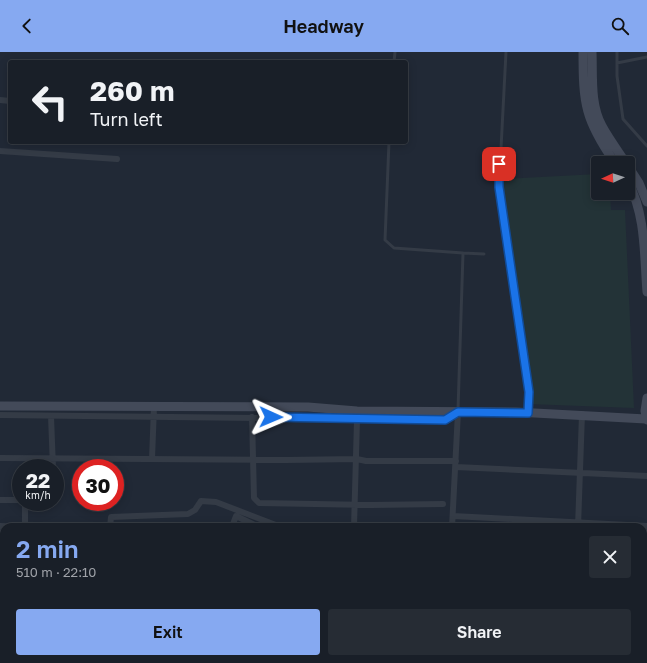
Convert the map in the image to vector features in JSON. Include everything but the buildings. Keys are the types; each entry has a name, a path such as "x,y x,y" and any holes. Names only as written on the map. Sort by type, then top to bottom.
{"street":[{"path":"583,52 583,88 588,117 610,156"},
{"path":"592,52 593,88 597,112 602,125 622,156"},
{"path":"0,151 117,159"},
{"path":"635,177 647,202"},
{"path":"635,195 641,221 647,292"},
{"path":"0,415 51,416 154,411 308,407 357,411 582,414 647,419 645,412 647,398"},
{"path":"0,406 357,420 445,420 458,412"},
{"path":"271,407 271,417"},
{"path":"152,459 154,411"},
{"path":"452,523 458,412"},
{"path":"578,523 582,414"},
{"path":"51,416 52,459"},
{"path":"252,417 254,498 259,502 443,504"},
{"path":"354,523 357,420"},
{"path":"0,458 26,459"},
{"path":"64,460 357,459 366,461 456,464 580,473 647,476"},
{"path":"0,500 12,500"},
{"path":"110,523 111,517 188,514 195,510 201,501 216,502 271,523"},
{"path":"23,523 25,511"},
{"path":"233,523 236,516 251,523"},
{"path":"453,516 562,523"}],"lane":[{"path":"506,52 499,187 529,392 528,413"},
{"path":"617,52 623,119 647,146"},
{"path":"617,63 647,57"},
{"path":"389,144 385,240 394,248 484,254"},
{"path":"458,412 463,253"}],"shaded area":[{"path":"591,174 591,200 610,200 611,210 625,210 634,408 528,404 502,179"}],"route":[{"path":"271,417 357,420 445,420 458,412 528,413 529,392 499,187 499,164"}]}
